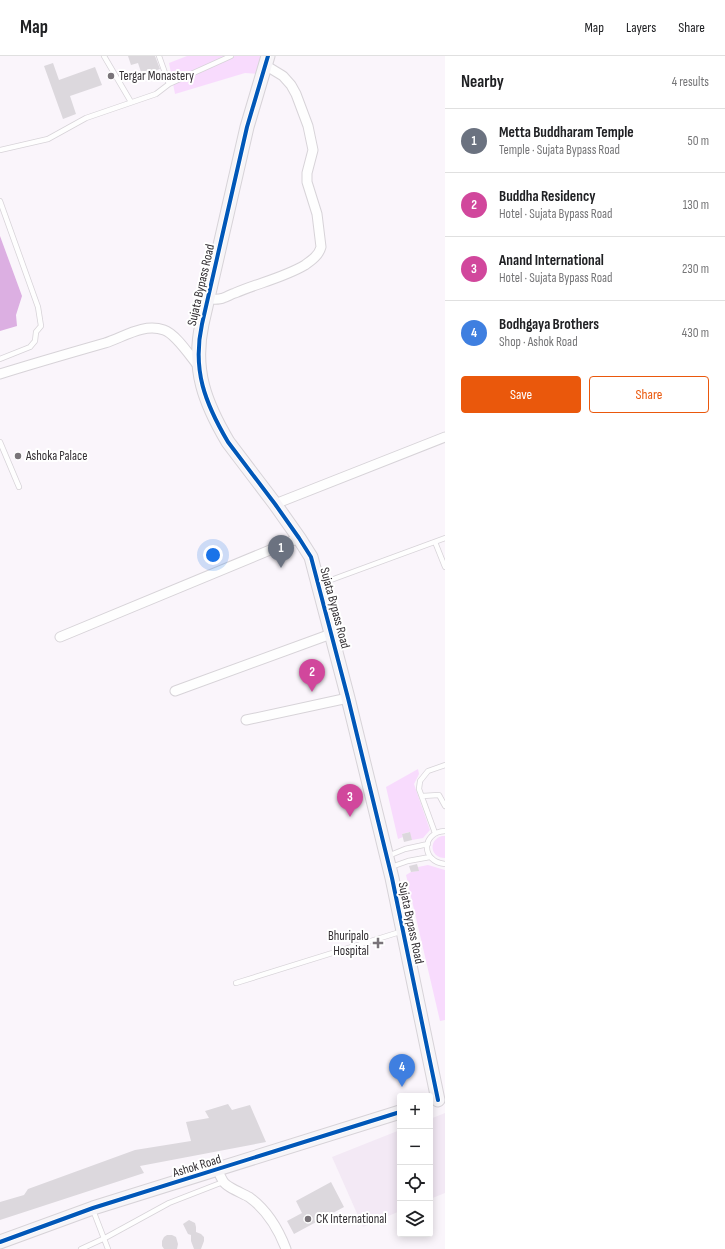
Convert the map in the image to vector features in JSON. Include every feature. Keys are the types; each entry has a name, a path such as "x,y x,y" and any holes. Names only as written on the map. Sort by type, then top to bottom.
{"street":[{"name":"Sujata Bypass Road","path":"267,61 247,127 216,299 199,338 199,367 207,400 228,442 275,504 311,557 348,698 388,862 438,1099"},
{"path":"216,299 289,273 312,259 319,252 321,247 317,214 307,182 307,173 313,150 308,126 291,85 267,61"},
{"path":"0,374 107,342 134,331 152,328 171,333 199,367"},
{"path":"275,504 445,437"},
{"path":"60,637 299,538"},
{"path":"175,691 331,634"},
{"path":"246,720 348,698"},
{"name":"Ashok Road","path":"0,1242 93,1208 397,1113"},
{"path":"218,1170 223,1182 249,1198 272,1220 286,1249"}],"lane":[{"path":"104,56 131,102"},
{"path":"159,56 169,84"},
{"path":"0,150 48,139 86,118 156,94 169,84 231,56"},
{"path":"0,201 38,307 41,326 36,332 35,341 30,347 0,359"},
{"path":"0,442 18,487"},
{"path":"319,585 445,538"},
{"path":"434,542 445,567"},
{"path":"435,833 419,789 420,781 428,771 445,765"},
{"path":"422,796 439,795 445,806"},
{"path":"445,831 435,833 431,837 428,844 428,852 430,857 439,864 445,864"},
{"path":"388,862 405,849 428,844"},
{"path":"388,862 408,861 430,857"},
{"path":"236,983 403,931"},
{"path":"81,1249 105,1238 169,1203 223,1182"},
{"path":"93,1208 108,1249"}],"shaded area":[{"path":"187,56 263,56 258,74 245,73 175,94 169,63"},
{"path":"0,236 22,296 16,315 17,326 0,331"},
{"path":"418,769 419,774 414,784 430,830 423,838 412,840 409,832 402,834 403,837 398,839 386,787"},
{"path":"442,836 445,836 445,858 436,855 433,848 434,841"},
{"path":"428,865 445,870 445,1020 440,1021 406,875 411,872 418,871 418,867"},
{"path":"445,1113 445,1193 433,1198 433,1129 433,1118"},
{"path":"397,1131 397,1212 363,1227 332,1157"}],"building":[{"path":"128,56 155,56 160,69 142,75 138,63 131,65"},
{"path":"53,63 59,80 95,67 102,85 70,96 76,114 63,119 44,66"},
{"path":"410,832 412,840 404,842 402,834"},
{"path":"417,864 419,871 411,872 409,866"},
{"path":"228,1104 232,1110 250,1105 266,1142 140,1166 144,1173 0,1220 0,1202 24,1195 28,1189 135,1150 191,1141 186,1122 209,1118 205,1111"},
{"path":"331,1182 344,1207 294,1234 287,1221 302,1213 296,1201"},
{"path":"189,1220 195,1223 196,1232 204,1237 201,1249 194,1249 191,1241 191,1235 188,1234 183,1224"},
{"path":"167,1235 176,1237 178,1244 177,1249 164,1249 162,1246 162,1241"}],"cycle path":[{"path":"268,56 247,127 202,324 199,341 200,371 207,400 228,442 275,504 311,557 348,698 392,878 438,1100"},
{"path":"0,1242 93,1208 397,1113"}],"place":[{"name":"Tergar Monastery","path":"111,76"},
{"name":"Ashoka Palace","path":"18,456"},
{"name":"Metta Buddharam Temple","path":"281,568"},
{"name":"Buddha Residency","path":"312,692"},
{"name":"Anand International","path":"350,817"},
{"name":"Bhuripalo Hospital","path":"378,943"},
{"name":"Bodhgaya Brothers","path":"402,1087"},
{"name":"CK International","path":"308,1219"}]}
